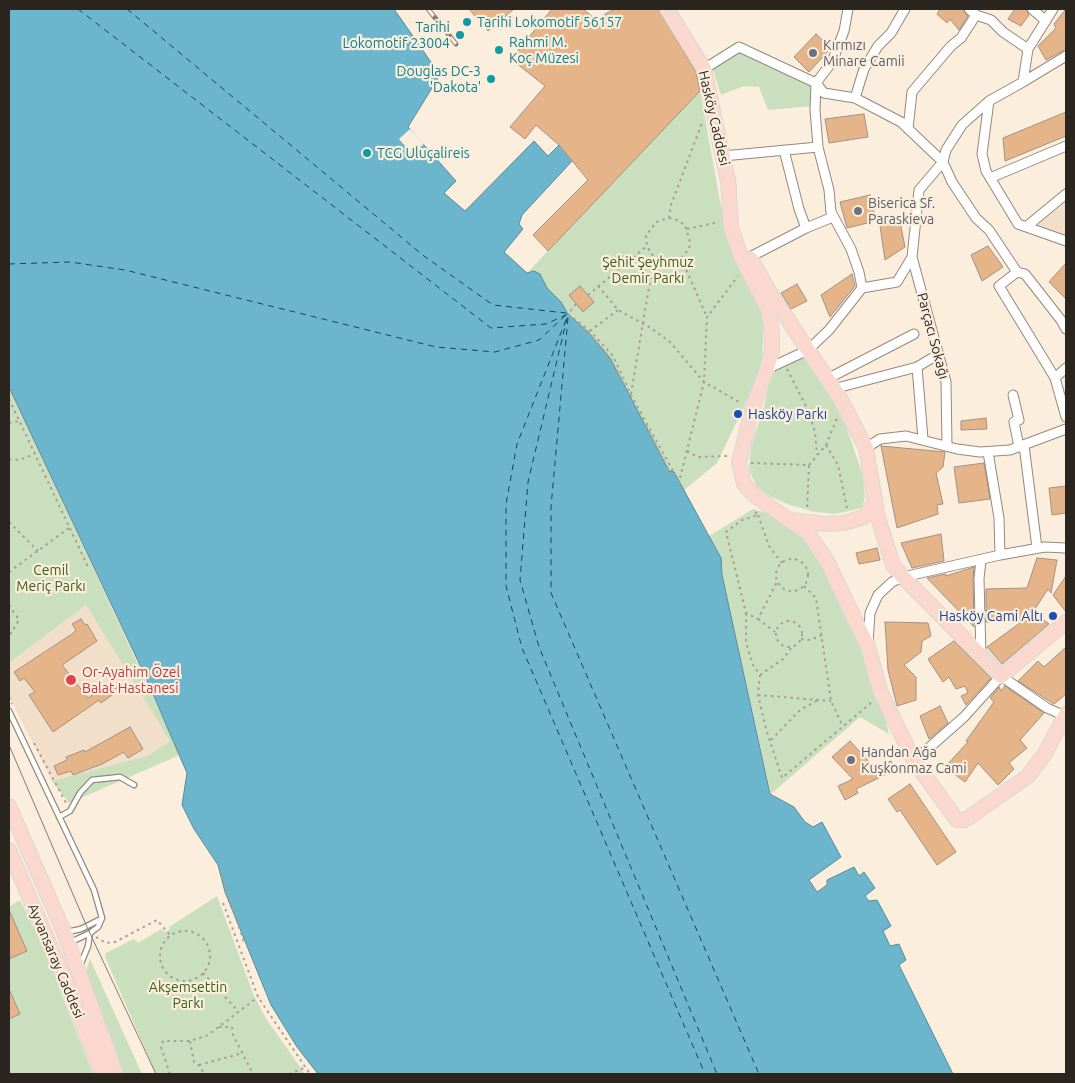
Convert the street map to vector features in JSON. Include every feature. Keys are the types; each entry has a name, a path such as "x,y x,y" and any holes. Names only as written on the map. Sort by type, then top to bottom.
{"main road":[{"name":"Hasköy Caddesi","path":"667,9 704,69 728,178"},
{"path":"728,178 731,221 740,254 748,261 808,350 843,404 866,448 878,518 893,565 1001,676 1066,622"},
{"path":"728,178 741,239 768,309 772,333 772,351 767,369 733,463 756,504 791,520 808,533 828,560 868,648 881,693 914,762 957,820 965,820 1027,777 1044,755 1065,715"},
{"path":"791,520 824,524 849,521 864,517 875,503"},
{"name":"Ayvansaray Caddesi","path":"9,806 66,937 116,1074"},
{"name":"Ayvansaray Caddesi","path":"9,851 71,994 102,1074"},
{"path":"40,922 54,934 66,937"}],"street":[{"path":"848,9 844,31 832,62 816,83 815,110 818,147 833,217 851,249 862,288"},
{"path":"855,98 864,69 878,46 891,33 905,9"},
{"path":"1032,9 1046,21"},
{"path":"1023,82 1028,49 1053,9"},
{"path":"908,129 912,92 951,46 961,38 972,12 991,20 1003,32 1028,49"},
{"path":"704,69 738,47 816,83 824,93 855,98 902,122 943,162 952,182 976,218 989,230 1017,272 1024,274 1064,318 1066,329"},
{"path":"767,369 808,350 829,330 862,288 896,282 912,257 919,190 943,162 946,150 962,126 990,101 1066,56"},
{"path":"990,101 982,154 990,178 1018,224 1066,241"},
{"path":"990,178 1066,146"},
{"path":"723,156 818,147"},
{"path":"784,150 799,209 806,228"},
{"path":"1026,227 1066,194"},
{"path":"748,261 806,228 833,217"},
{"name":"Parçacı Sokağı","path":"912,257 946,382 947,446"},
{"path":"1017,272 999,286 1055,378 1066,417"},
{"path":"830,384 914,334"},
{"path":"830,384 917,367 938,354"},
{"path":"917,367 923,439"},
{"path":"1055,378 1066,368"},
{"path":"1013,395 1018,420 1014,422 1022,446 1037,548"},
{"path":"866,448 880,439 906,436 947,446 988,452 1010,450 1066,428"},
{"path":"988,452 999,518 1000,555"},
{"path":"868,648 870,613 878,595 892,582 903,577 1000,555 1037,548 1066,548"},
{"path":"981,560 978,579 981,655"},
{"path":"914,762 964,717 1001,676 1047,708 1065,715"}],"lane":[{"path":"9,711 94,890 102,918 98,927 78,940 66,937"},
{"path":"59,818 70,811 80,793 92,780 120,777 134,785"},
{"path":"66,937 102,918"},
{"path":"78,970 88,946 90,933"}],"path":[{"path":"669,218 671,205 702,122"},
{"path":"669,218 682,222 687,228 690,242 689,248 681,258 671,262 660,261 651,254 647,246 646,236 651,226 662,219 669,218"},
{"path":"687,228 731,221"},
{"path":"588,294 647,246"},
{"path":"579,325 589,332 610,358 679,482 704,382 707,317 681,258"},
{"path":"631,395 650,281 660,261"},
{"path":"707,317 748,261"},
{"path":"598,286 618,310 670,342 704,382 752,410"},
{"path":"576,304 568,314 590,331 613,356 669,471"},
{"path":"590,331 618,310"},
{"path":"783,361 808,410 815,432 817,455"},
{"path":"9,399 89,569"},
{"path":"806,522 809,465 826,445 843,404"},
{"path":"9,423 20,421"},
{"path":"826,445 838,465 849,521"},
{"path":"687,450 698,457 728,456 733,463 809,465"},
{"path":"9,459 19,460 35,454"},
{"path":"756,504 768,546 782,563"},
{"path":"756,504 758,515"},
{"path":"758,515 742,520 726,532 746,613 746,643 753,665 760,675 758,695 782,778 881,693"},
{"path":"9,522 38,551"},
{"path":"9,572 69,528"},
{"path":"758,619 777,582 776,572 782,563 797,560 806,567 808,577 800,590 789,591 777,582"},
{"path":"804,586 816,598 831,701 843,727"},
{"path":"9,604 19,620 9,636"},
{"path":"746,613 758,619 775,632 780,644 792,647"},
{"path":"775,632 780,624 793,622 800,626 801,639"},
{"path":"760,675 783,659 801,639 810,640 822,635"},
{"path":"758,695 831,701"},
{"path":"771,740 800,710 818,700"},
{"path":"39,752 70,811"},
{"path":"220,871 244,942"},
{"path":"223,903 258,996 304,1068 310,1074"},
{"path":"90,933 106,943 110,943 157,920 170,935"},
{"path":"184,930 191,931 204,938 208,945 210,960 204,973 188,981 179,981 165,972 159,957 160,948 170,935 184,930"},
{"path":"204,973 238,1011"},
{"path":"170,1074 161,1047 163,1041 190,1041 208,1035 258,996"},
{"path":"218,1027 232,1027 253,1074"},
{"path":"190,1041 194,1062 204,1074"},
{"path":"199,1066 243,1053"},
{"path":"289,1074 304,1068"}],"shaded area":[{"path":"1066,202 1066,237 1036,226"},
{"name":"Or-Ayahim Özel Balat Hastanesi","path":"86,605 170,741 147,756 52,781 9,696 9,663"}],"green space":[{"path":"744,52 811,85 812,106 768,110 759,87 744,86 721,95 713,70 717,62"},
{"name":"Şehit Şeyhmuz Demir Parkı","path":"700,91 720,201 733,258 764,316 762,369 717,463 683,491 674,473 669,471 610,358 589,333 568,314 561,302 547,288 540,274 527,273"},
{"path":"804,352 844,420 863,476 865,497 862,508 835,514 815,512 790,505 771,497 757,487 749,470 751,447 764,406 773,366"},
{"name":"Cemil Meriç Parkı","path":"9,387 180,755 69,803 52,781 147,756 170,741 86,605 9,663"},
{"path":"753,509 791,520 808,533 868,647 889,734 860,717 771,794 722,575 721,558 709,536"},
{"name":"Akşemsettin Parkı","path":"217,896 254,996 267,1020 305,1074 156,1074 105,957 106,953 134,939 138,943 161,929 165,932 170,929 169,927"},
{"path":"20,900 42,944 93,1074 9,1074 9,907"},
{"path":"90,959 142,1074 124,1074 85,974"}],"water":[{"path":"9,9 394,9 440,75 408,127 456,181 444,193 465,211 534,141 548,156 559,145 573,160 522,215 519,224 523,229 504,252 527,273 534,271 540,274 547,288 561,302 568,314 589,333 610,358 669,471 674,472 709,536 721,558 722,575 770,794 794,807 805,822 813,827 822,822 841,857 809,880 817,892 827,885 827,880 854,867 859,876 864,872 875,888 865,896 869,901 877,900 891,926 883,931 890,946 899,944 906,960 899,965 953,1074 318,1074 297,1047 271,1005 225,892 218,865 194,829 182,805 187,773 146,678 9,387"}],"pier":[{"path":"410,129 424,144 412,154 399,139"}],"building":[{"path":"469,9 514,9 488,31"},
{"path":"552,9 583,9 599,22 605,14 615,9 658,9 696,72 700,91 548,251 533,235 588,180 559,145 536,125 525,139 510,127 545,86 511,59"},
{"path":"940,9 962,9 968,16 959,30 950,19 947,23 937,14"},
{"path":"1015,9 1026,9 1029,15 1021,26 1008,19"},
{"path":"1066,9 1066,49 1046,60 1038,46 1056,28 1054,24"},
{"name":"Kırmızı Minare Camii","path":"816,34 831,48 809,72 794,57"},
{"path":"1066,112 1066,136 1005,161 1003,138"},
{"path":"864,114 868,137 829,143 825,119"},
{"name":"Biserica Sf. Paraskieva","path":"870,195 876,221 847,228 840,202"},
{"path":"899,217 905,247 885,260 880,226"},
{"path":"988,246 1003,267 982,281 971,255"},
{"path":"1066,263 1066,299 1049,282"},
{"path":"852,274 855,286 830,317 821,295"},
{"path":"797,284 807,301 791,309 781,293"},
{"path":"580,286 594,302 583,312 569,295"},
{"path":"986,418 987,429 961,430 961,421"},
{"path":"881,446 945,452 943,467 936,473 943,504 937,505 938,514 897,528"},
{"path":"984,463 990,499 959,503 954,467"},
{"path":"1066,486 1066,513 1052,515 1049,488"},
{"path":"941,534 944,561 912,568 901,543"},
{"path":"877,548 880,560 859,564 856,553"},
{"path":"1037,558 1057,560 1051,593 1048,589 1033,612 1049,624 1002,664 987,647 1024,620 986,622 986,589 1027,588"},
{"path":"974,567 974,627 927,578 946,574 946,576"},
{"path":"1066,576 1066,612 1053,595"},
{"path":"81,619 85,625 87,624 97,641 62,665 88,698 112,682 117,688 114,690 115,693 101,703 99,700 53,732 29,695 35,692 24,678 20,681 14,672 72,634 76,630 72,624"},
{"path":"885,622 928,623 931,636 922,641 921,652 904,665 916,677 916,700 897,706 888,670"},
{"path":"954,641 991,678 966,705 961,696 968,693 965,686 956,689 949,677 943,682 928,659"},
{"path":"1066,647 1066,694 1054,704 1018,681 1038,661 1044,667"},
{"path":"1005,686 1044,713 1020,740 1027,748 1009,763 1014,769 998,785 978,763 965,782 945,767 968,742 966,741 994,702 990,698 999,687 1001,691"},
{"path":"940,706 948,723 929,739 920,716"},
{"path":"130,727 143,749 128,758 124,752 102,764 73,775 71,771 58,775 54,766 67,760 66,757 84,750 85,752"},
{"path":"850,741 875,768 891,761 895,770 856,789 858,793 845,800 838,786 853,779 832,757"},
{"path":"910,784 956,852 937,865 900,810 897,812 888,799"},
{"path":"9,910 27,951 9,959"},
{"path":"9,989 20,1014 9,1019"}],"ferry route":[{"path":"78,9 491,328 546,324 568,314 528,482 520,580 539,647 717,1074"},
{"path":"127,9 424,256 493,305 566,313"},
{"path":"9,264 70,262 125,270 436,347 495,352 539,340 566,315"},
{"path":"568,318 551,507 551,593 759,1074"},
{"path":"566,320 517,444 506,504 506,586 522,648 705,1074"}],"tram line":[{"path":"9,745 87,927 156,1074"}],"railway":[{"path":"428,9 456,44"}],"place":[{"name":"Tarihi Lokomotif 56157","path":"467,22"},
{"name":"Tarihi Lokomotif 23004","path":"460,35"},
{"name":"Rahmi M. Koç Müzesi","path":"499,50"},
{"name":"Kırmızı Minare Camii","path":"813,53"},
{"name":"Douglas DC-3 'Dakota'","path":"491,79"},
{"name":"TCG Uluçalireis","path":"367,153"},
{"name":"Biserica Sf. Paraskieva","path":"858,211"},
{"name":"Hasköy Parkı","path":"738,414"},
{"name":"Hasköy Cami Altı","path":"1053,616"},
{"name":"Or-Ayahim Özel Balat Hastanesi","path":"71,680"},
{"name":"Handan Ağa Kuşkonmaz Cami","path":"851,760"}]}
